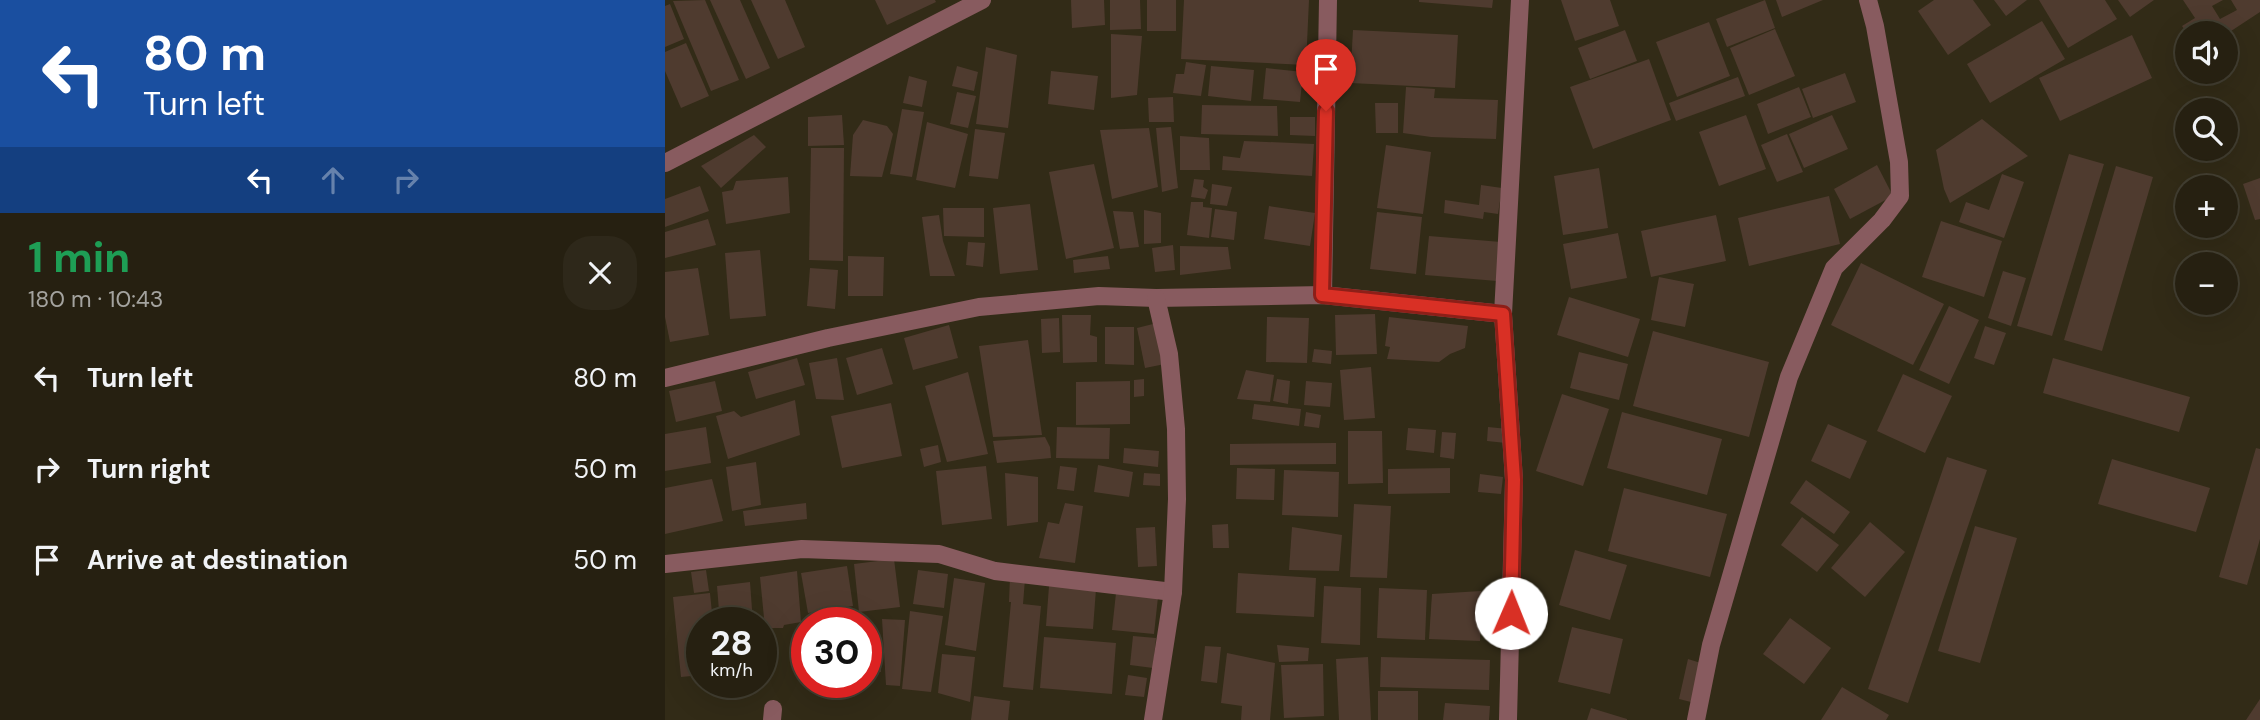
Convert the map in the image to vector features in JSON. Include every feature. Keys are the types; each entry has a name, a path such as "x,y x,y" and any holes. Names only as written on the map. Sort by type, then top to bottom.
{"street":[{"path":"665,163 982,0"},
{"path":"1322,295 1328,0"},
{"path":"1509,720 1514,480 1503,314 1520,0"},
{"path":"1696,720 1711,645 1789,377 1834,268 1882,220 1900,196 1899,162 1868,0"},
{"path":"665,378 828,338 979,307 1099,296 1156,298 1322,295 1503,314"},
{"path":"1153,720 1173,592 1177,499 1176,429 1169,354 1156,298"},
{"path":"665,564 802,549 939,554 995,571 1173,592"}],"building":[{"path":"705,0 739,80 711,91 673,1"},
{"path":"710,0 740,0 770,68 746,79"},
{"path":"751,0 785,0 805,47 778,59"},
{"path":"875,0 935,0 936,2 887,25"},
{"path":"1071,0 1104,0 1105,25 1072,28"},
{"path":"1110,0 1140,0 1141,29 1110,30"},
{"path":"1147,0 1176,0 1176,31 1147,31"},
{"path":"1184,0 1309,0 1306,65 1181,59"},
{"path":"1419,0 1493,0 1492,8"},
{"path":"1561,0 1610,0 1619,26 1575,41"},
{"path":"1765,0 1775,28 1727,47 1716,19"},
{"path":"1776,0 1823,0 1782,17"},
{"path":"1934,0 1973,0 1991,25 1948,55 1918,11"},
{"path":"1994,0 2027,0 2006,16"},
{"path":"2039,0 2105,0 2117,19 2068,48"},
{"path":"2118,0 2154,0 2130,17"},
{"path":"2183,0 2223,0 2212,6 2220,19 2237,10 2231,0 2260,0 2260,12 2238,26 2238,21 2190,21 2195,18"},
{"path":"670,4 684,39 665,47 665,6"},
{"path":"2042,21 2065,59 1990,103 1967,64"},
{"path":"1709,22 1730,76 1677,97 1656,42"},
{"path":"1775,29 1795,76 1749,95 1730,48"},
{"path":"1353,30 1458,35 1455,88 1350,83"},
{"path":"1625,30 1637,61 1590,79 1578,48"},
{"path":"1111,34 1142,36 1137,95 1111,98"},
{"path":"2132,35 2152,78 2060,121 2039,78"},
{"path":"686,43 709,96 681,108 665,71 665,52"},
{"path":"986,47 1017,55 1008,128 976,124"},
{"path":"1649,59 1671,120 1593,149 1570,87"},
{"path":"1186,62 1206,65 1201,96 1173,93 1176,74 1184,74"},
{"path":"957,66 978,72 974,91 952,86"},
{"path":"1211,66 1254,70 1251,101 1208,96"},
{"path":"1266,68 1303,72 1300,102 1263,99"},
{"path":"1051,71 1098,76 1094,110 1048,104"},
{"path":"1845,73 1856,102 1813,118 1802,89"},
{"path":"909,76 927,81 922,107 903,103"},
{"path":"1738,77 1745,96 1676,121 1669,103"},
{"path":"1406,87 1435,89 1434,98 1498,100 1496,139 1431,137 1403,133"},
{"path":"1799,87 1811,117 1768,134 1757,104"},
{"path":"957,92 976,96 968,128 950,124"},
{"path":"1173,97 1174,122 1149,122 1148,98"},
{"path":"1375,103 1398,103 1398,133 1376,133"},
{"path":"1202,105 1277,106 1278,136 1201,134"},
{"path":"902,109 924,112 912,177 890,174"},
{"path":"842,115 844,145 808,146 808,117"},
{"path":"1746,115 1766,169 1719,186 1699,132"},
{"path":"1832,115 1848,149 1804,168 1789,134"},
{"path":"1290,117 1315,117 1315,136 1290,135"},
{"path":"1982,119 2028,156 1950,203 1944,189 1936,150"},
{"path":"863,120 887,126 893,134 882,177 850,176 853,135"},
{"path":"927,122 968,134 955,188 916,180"},
{"path":"1171,127 1178,188 1162,192 1156,128"},
{"path":"1149,128 1158,187 1112,199 1100,130"},
{"path":"975,129 1005,133 998,179 969,176"},
{"path":"1787,134 1803,172 1777,182 1761,145"},
{"path":"754,135 766,147 721,188 701,166"},
{"path":"1180,136 1209,138 1210,170 1180,170"},
{"path":"1244,141 1314,144 1312,176 1222,170 1223,156 1240,158"},
{"path":"1386,145 1431,152 1423,214 1377,208"},
{"path":"811,148 844,148 843,261 809,260"},
{"path":"2069,154 2104,164 2052,336 2017,326"},
{"path":"1094,164 1114,248 1066,259 1049,172"},
{"path":"1877,165 1893,196 1850,219 1834,189"},
{"path":"2116,166 2153,177 2102,351 2064,340"},
{"path":"1599,168 1608,228 1563,235 1554,176"},
{"path":"2002,174 2024,182 2004,238 1959,222 1966,202 1989,210"},
{"path":"788,177 790,213 726,224 722,192 733,190 736,181"},
{"path":"2260,178 2260,219 2255,220 2243,184"},
{"path":"1194,179 1204,180 1203,187 1208,190 1205,199 1191,197"},
{"path":"1212,184 1232,187 1227,206 1210,204"},
{"path":"1481,185 1502,188 1498,214 1484,212 1483,219 1444,213 1445,200 1479,205"},
{"path":"700,186 709,211 665,227 665,199"},
{"path":"1829,196 1840,244 1749,266 1738,218"},
{"path":"1191,202 1203,202 1203,207 1212,208 1209,238 1187,235"},
{"path":"1030,204 1038,270 1000,274 993,208"},
{"path":"1269,206 1315,213 1310,246 1264,239"},
{"path":"943,208 984,208 984,237 944,236"},
{"path":"1215,209 1237,212 1234,240 1211,237"},
{"path":"1144,210 1161,213 1161,243 1144,244"},
{"path":"1113,211 1133,212 1139,247 1120,249"},
{"path":"1377,212 1422,217 1416,274 1370,269"},
{"path":"939,215 943,241 955,276 930,276 922,217"},
{"path":"1716,215 1726,261 1651,277 1641,231"},
{"path":"708,219 716,245 665,258 665,232"},
{"path":"1941,221 2002,241 1984,297 1922,277"},
{"path":"1618,233 1627,278 1571,289 1563,244"},
{"path":"1429,236 1501,242 1497,281 1425,275"},
{"path":"968,242 985,243 983,267 966,265"},
{"path":"1173,245 1175,270 1155,272 1152,248"},
{"path":"1180,246 1228,247 1231,269 1180,275"},
{"path":"760,250 766,316 730,319 725,253"},
{"path":"848,256 884,257 883,296 848,296"},
{"path":"1108,256 1110,269 1074,273 1073,260"},
{"path":"1861,263 1944,304 1913,365 1831,325"},
{"path":"698,268 709,335 670,342 665,317 665,272"},
{"path":"810,268 838,270 835,309 807,306"},
{"path":"2003,271 2026,278 2011,326 1988,318"},
{"path":"1659,277 1694,284 1685,327 1651,320"},
{"path":"1569,297 1640,319 1628,357 1557,335"},
{"path":"1949,306 1979,320 1949,384 1919,370"},
{"path":"1375,314 1377,354 1336,355 1335,315"},
{"path":"1062,315 1091,315 1090,335 1097,337 1097,362 1063,363"},
{"path":"1267,317 1309,318 1307,363 1266,362"},
{"path":"1389,317 1468,326 1465,348 1439,362 1387,359 1390,347 1385,346"},
{"path":"1059,318 1060,352 1042,353 1041,319"},
{"path":"1157,323 1165,364 1145,368 1137,328"},
{"path":"949,325 958,358 913,370 904,338"},
{"path":"1985,326 2006,333 1994,365 1974,358"},
{"path":"1105,327 1134,327 1134,365 1105,364"},
{"path":"1653,331 1769,362 1749,437 1633,406"},
{"path":"1028,340 1042,435 993,437 979,346"},
{"path":"882,348 893,384 857,395 846,358"},
{"path":"1314,349 1332,351 1331,364 1312,362"},
{"path":"1579,352 1628,364 1619,400 1570,388"},
{"path":"797,358 805,385 756,399 748,372"},
{"path":"837,358 844,400 816,399 809,363"},
{"path":"2053,358 2190,397 2179,432 2043,393"},
{"path":"1371,367 1375,418 1344,420 1340,370"},
{"path":"1246,370 1274,375 1270,402 1237,399"},
{"path":"968,372 988,454 947,462 925,386"},
{"path":"1903,374 1952,396 1925,453 1877,431"},
{"path":"1144,379 1144,396 1134,397 1134,380"},
{"path":"1277,379 1290,381 1288,404 1273,401"},
{"path":"715,381 722,411 676,422 669,391"},
{"path":"1130,381 1130,424 1076,425 1076,382"},
{"path":"1306,381 1332,383 1330,407 1304,405"},
{"path":"1562,394 1609,409 1583,486 1536,471"},
{"path":"795,400 800,435 728,459 716,416 734,411 741,417"},
{"path":"891,403 902,456 842,468 831,416"},
{"path":"1254,404 1301,409 1299,426 1252,419"},
{"path":"1306,412 1321,415 1319,428 1304,426"},
{"path":"1622,412 1722,439 1707,495 1607,468"},
{"path":"1828,424 1867,441 1850,479 1811,461"},
{"path":"706,427 711,463 665,471 665,434"},
{"path":"1057,427 1110,428 1109,459 1056,458"},
{"path":"1488,427 1508,429 1506,443 1487,441"},
{"path":"1408,428 1436,430 1434,453 1406,450"},
{"path":"1348,431 1382,431 1383,483 1348,484"},
{"path":"1442,432 1456,433 1454,459 1440,457"},
{"path":"1045,437 1051,458 997,463 993,441"},
{"path":"1336,443 1336,464 1230,465 1230,444"},
{"path":"938,445 941,462 924,467 920,449"},
{"path":"1124,448 1159,451 1158,467 1123,463"},
{"path":"2256,448 2260,449 2260,539 2247,585 2219,577"},
{"path":"1947,457 1987,470 1908,703 1868,689"},
{"path":"2112,459 2210,488 2196,532 2098,504"},
{"path":"756,462 761,505 732,511 726,467"},
{"path":"1098,465 1133,472 1129,497 1094,492"},
{"path":"986,466 992,519 942,525 936,471"},
{"path":"1060,466 1077,468 1074,491 1057,489"},
{"path":"1237,468 1275,469 1274,500 1236,499"},
{"path":"1450,468 1450,493 1388,494 1388,469"},
{"path":"1284,470 1339,472 1338,517 1282,515"},
{"path":"1005,473 1038,477 1038,522 1007,526"},
{"path":"1144,473 1160,474 1160,486 1143,485"},
{"path":"1480,474 1503,477 1501,494 1478,492"},
{"path":"712,479 723,521 665,534 665,488"},
{"path":"1806,480 1850,512 1834,534 1790,503"},
{"path":"1624,488 1727,514 1710,577 1608,551"},
{"path":"806,503 807,519 745,526 743,511"},
{"path":"1065,503 1083,506 1075,563 1039,558 1048,522 1059,524"},
{"path":"1354,504 1391,506 1387,578 1350,577"},
{"path":"1802,517 1839,545 1817,572 1781,545"},
{"path":"1870,522 1905,552 1865,597 1831,568"},
{"path":"1228,524 1229,548 1213,548 1212,525"},
{"path":"1975,526 2017,538 1980,663 1938,651"},
{"path":"1155,527 1157,566 1138,567 1136,528"},
{"path":"1292,527 1342,535 1339,571 1289,570"},
{"path":"1575,550 1627,565 1610,620 1559,605"},
{"path":"894,559 900,607 882,609 882,607 858,607 854,564"},
{"path":"847,566 853,606 807,607 801,573"},
{"path":"706,570 709,591 694,593 691,572"},
{"path":"918,570 948,574 944,608 913,604"},
{"path":"797,571 800,607 791,607 791,624 777,628 777,607 763,607 760,577"},
{"path":"1238,573 1316,578 1314,617 1236,613"},
{"path":"1010,577 1025,579 1023,604 1041,606 1033,690 1003,687 1011,602"},
{"path":"954,578 985,583 976,651 945,645"},
{"path":"750,582 752,607 719,607 717,586"},
{"path":"1049,586 1096,589 1093,629 1046,626"},
{"path":"1324,586 1361,588 1360,645 1321,643"},
{"path":"1379,588 1427,590 1425,640 1377,638"},
{"path":"1481,591 1480,641 1429,639 1432,594"},
{"path":"710,593 711,607 686,607 686,677 681,677 673,597"},
{"path":"1116,593 1158,597 1154,634 1112,630"},
{"path":"910,611 943,616 931,692 902,689"},
{"path":"1790,618 1831,648 1804,684 1763,654"},
{"path":"882,619 905,620 900,686 886,685"},
{"path":"1572,627 1623,639 1610,694 1558,682"},
{"path":"1133,636 1156,638 1153,668 1130,665"},
{"path":"1044,637 1116,643 1112,694 1040,688"},
{"path":"1277,645 1309,648 1308,661 1279,662"},
{"path":"1205,646 1221,647 1217,683 1201,681"},
{"path":"1227,653 1275,663 1270,720 1241,720 1242,706 1221,703"},
{"path":"942,654 975,657 970,702 938,693"},
{"path":"1368,657 1371,720 1339,720 1336,659"},
{"path":"1381,657 1490,660 1489,690 1380,687"},
{"path":"1688,659 1704,664 1695,703 1679,699"},
{"path":"1323,664 1324,716 1284,718 1281,665"},
{"path":"1128,675 1147,678 1144,697 1125,695"},
{"path":"1842,687 1889,715 1886,720 1821,720"},
{"path":"1378,691 1418,691 1418,720 1378,720"},
{"path":"974,696 1010,701 1008,720 971,720"},
{"path":"2260,699 2260,720 2246,720"},
{"path":"1445,703 1490,706 1489,720 1443,720"},
{"path":"1591,708 1627,719 1627,720 1587,720"}],"route":[{"path":"1326,111 1322,295 1503,314 1514,480 1511,613"}]}
